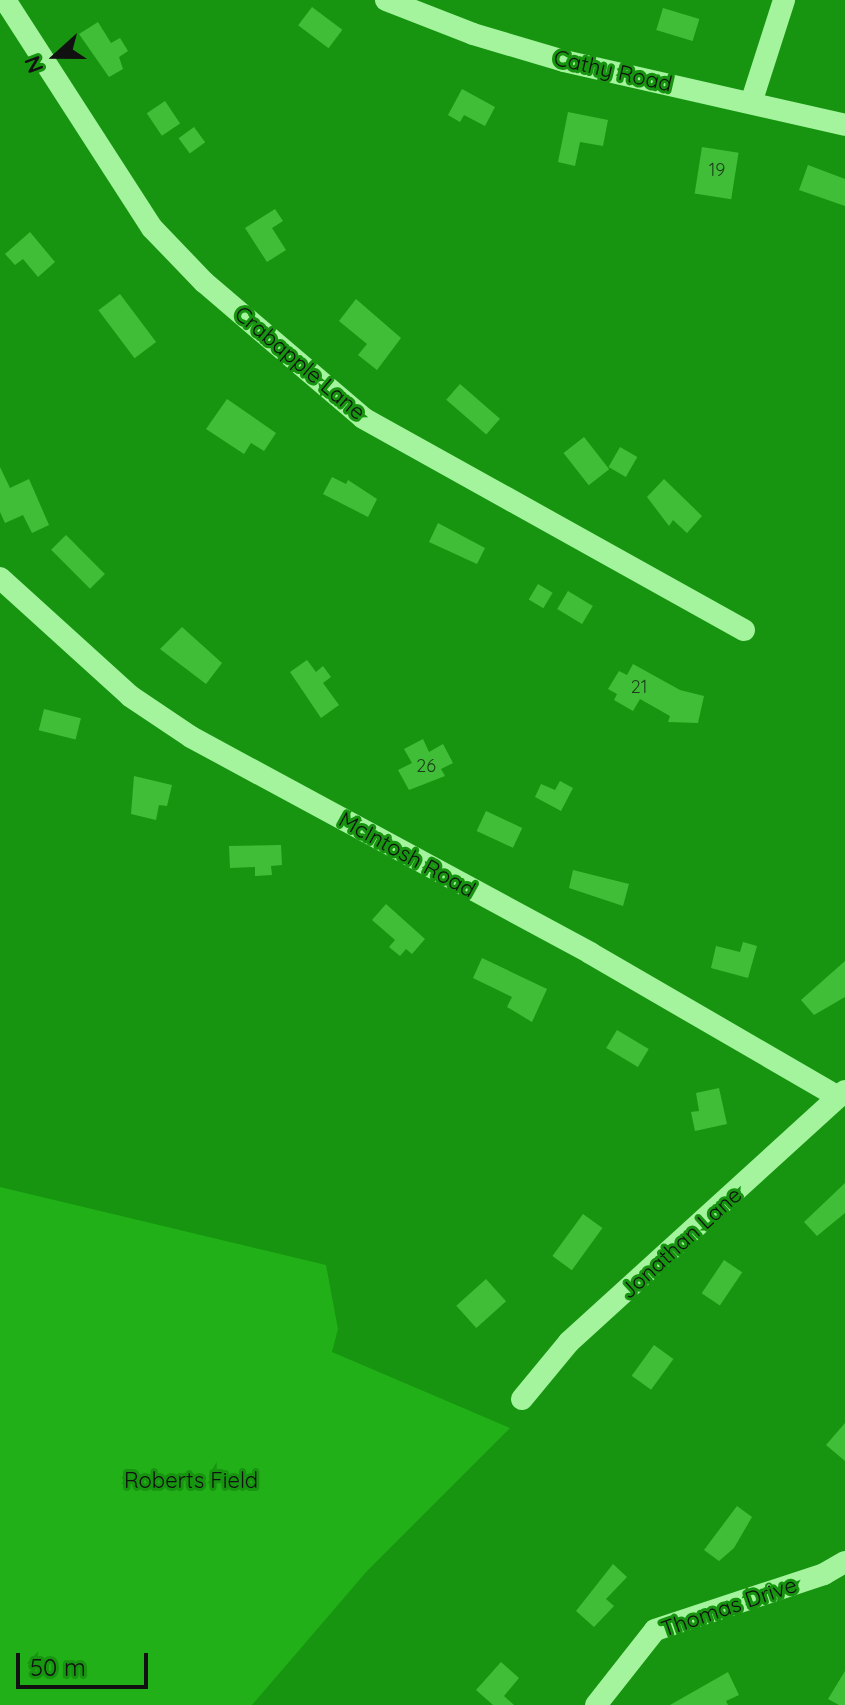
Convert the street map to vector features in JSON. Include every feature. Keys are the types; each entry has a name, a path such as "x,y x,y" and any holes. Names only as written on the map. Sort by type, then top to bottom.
{"street":[{"name":"Crabapple Lane","path":"5,0 152,228 204,282 363,418 744,630"},
{"name":"Cathy Road","path":"386,0 473,34 564,61 845,125"},
{"path":"751,103 784,0"},
{"name":"McIntosh Road","path":"0,578 130,696 191,737 590,953 842,1094"},
{"name":"Jonathan Lane","path":"522,1399 569,1342 842,1094"},
{"name":"Thomas Drive","path":"596,1705 655,1630 824,1574 845,1562"}],"green space":[{"name":"Roberts Field","path":"0,1187 326,1265 338,1329 332,1352 510,1428 367,1571 252,1705 0,1705"}],"building":[{"path":"312,7 342,30 329,48 298,25"},
{"path":"663,8 699,19 693,41 656,30"},
{"path":"98,22 111,43 120,38 128,51 119,57 123,69 109,77 79,34"},
{"path":"462,89 495,107 485,126 464,115 460,122 448,115"},
{"path":"165,101 180,123 162,136 147,113"},
{"path":"568,112 608,120 603,146 580,142 575,166 558,162"},
{"path":"194,127 205,142 190,154 179,138"},
{"path":"702,147 739,153 731,199 695,193"},
{"path":"808,165 845,179 845,206 799,190"},
{"path":"275,209 283,221 272,228 286,250 267,262 245,228"},
{"path":"30,232 55,262 38,277 23,259 15,265 5,254"},
{"path":"120,294 156,342 135,358 98,310"},
{"path":"356,299 401,338 377,370 358,355 367,344 339,321"},
{"path":"460,384 500,419 486,435 446,400"},
{"path":"227,399 276,433 264,451 251,443 244,454 206,429"},
{"path":"584,437 609,469 589,485 564,453"},
{"path":"620,447 637,457 626,477 608,467"},
{"path":"0,467 10,488 29,479 49,525 32,533 23,515 5,523 0,512"},
{"path":"332,477 346,484 348,480 377,499 368,517 323,494"},
{"path":"664,479 702,516 687,533 673,520 669,526 647,497"},
{"path":"438,523 485,548 477,564 429,542"},
{"path":"66,535 105,574 90,589 51,550"},
{"path":"538,584 553,593 543,608 529,599"},
{"path":"568,591 593,606 582,624 557,609"},
{"path":"182,627 222,663 206,684 160,649"},
{"path":"307,660 316,672 323,666 331,677 323,683 339,705 321,718 290,672"},
{"path":"633,664 680,690 704,696 698,723 668,722 670,716 640,699 633,711 614,700 617,694 608,689 619,671 627,675"},
{"path":"44,709 81,718 76,740 39,730"},
{"path":"423,739 429,752 443,744 453,763 441,769 445,776 409,790 398,770 412,763 404,749"},
{"path":"134,776 172,785 167,806 159,805 156,820 131,814"},
{"path":"560,781 573,788 561,811 535,797 541,784 555,790"},
{"path":"486,811 522,828 513,848 477,831"},
{"path":"281,845 282,865 271,866 272,875 255,876 255,867 230,868 229,846"},
{"path":"573,870 629,884 623,906 569,888"},
{"path":"386,904 425,939 412,954 406,949 400,956 389,947 395,940 372,920"},
{"path":"743,942 757,946 748,978 711,968 716,946 740,952"},
{"path":"482,958 547,989 532,1022 507,1007 512,997 473,978"},
{"path":"845,961 845,997 814,1015 801,1000"},
{"path":"617,1030 649,1049 638,1067 606,1048"},
{"path":"719,1088 727,1124 695,1131 691,1112 699,1111 696,1093"},
{"path":"845,1183 845,1213 817,1236 804,1222"},
{"path":"583,1214 602,1228 572,1270 552,1256"},
{"path":"724,1260 742,1272 720,1305 702,1293"},
{"path":"486,1279 506,1301 476,1328 456,1306"},
{"path":"654,1345 673,1359 651,1390 632,1376"},
{"path":"845,1423 845,1461 826,1445"},
{"path":"737,1506 752,1517 734,1548 719,1561 704,1550"},
{"path":"613,1564 627,1577 606,1599 614,1606 594,1627 576,1611"},
{"path":"501,1662 519,1678 504,1696 514,1705 493,1705 476,1690"},
{"path":"845,1671 845,1705 839,1705 828,1699"},
{"path":"728,1672 739,1695 726,1701 728,1705 670,1705"}]}
